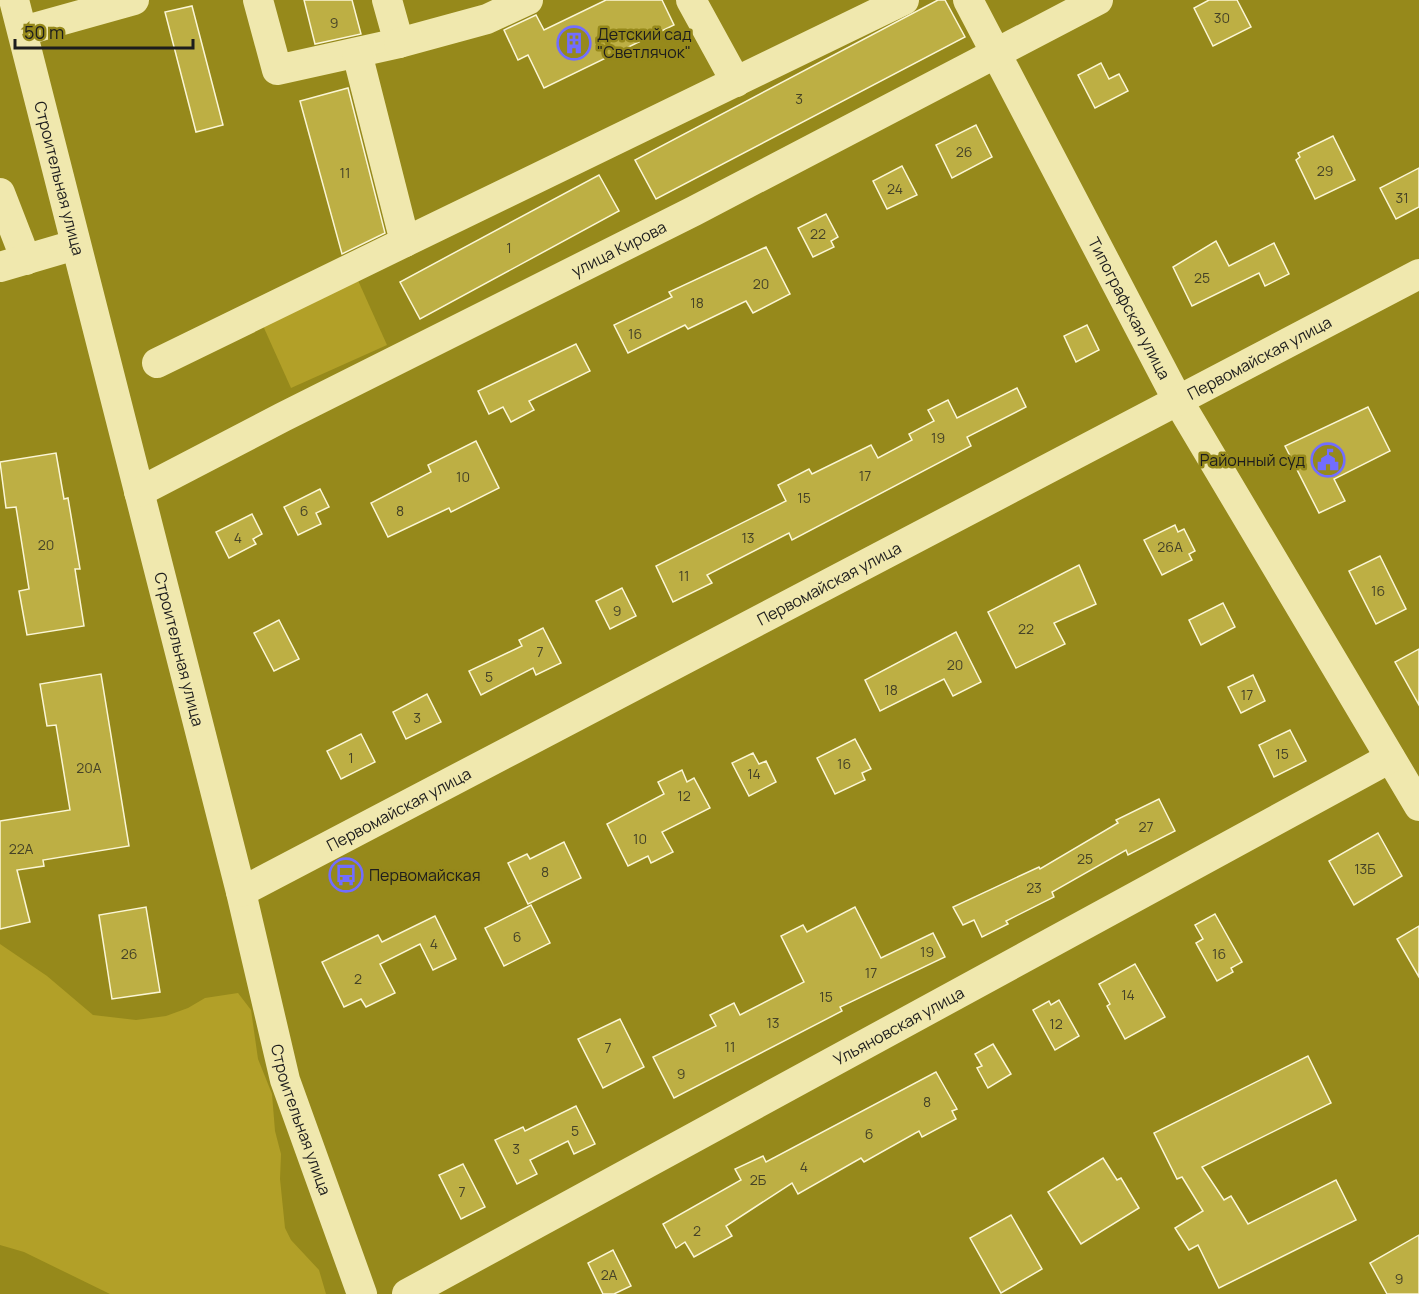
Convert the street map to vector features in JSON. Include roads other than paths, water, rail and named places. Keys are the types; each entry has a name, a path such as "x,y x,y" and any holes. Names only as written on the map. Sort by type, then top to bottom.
{"street":[{"name":"Строительная улица","path":"14,0 241,892 285,1080 362,1294"},
{"path":"23,31 134,0"},
{"path":"258,0 277,70 399,43 487,19 528,0"},
{"path":"387,0 399,43"},
{"path":"692,0 736,82"},
{"path":"157,363 904,0"},
{"name":"Типографская улица","path":"968,0 1177,399 1419,806"},
{"name":"улица Кирова","path":"139,492 283,417 694,211 1098,0"},
{"path":"357,53 405,242"},
{"path":"0,193 13,263 75,245"},
{"name":"Первомайская улица","path":"241,892 1419,274"},
{"name":"Ульяновская улица","path":"407,1294 1390,758"}],"place":[{"name":"Детский сад \"Светлячок\"","path":"574,43"},
{"name":"Районный суд","path":"1328,460"},
{"name":"Первомайская","path":"346,875"}]}
